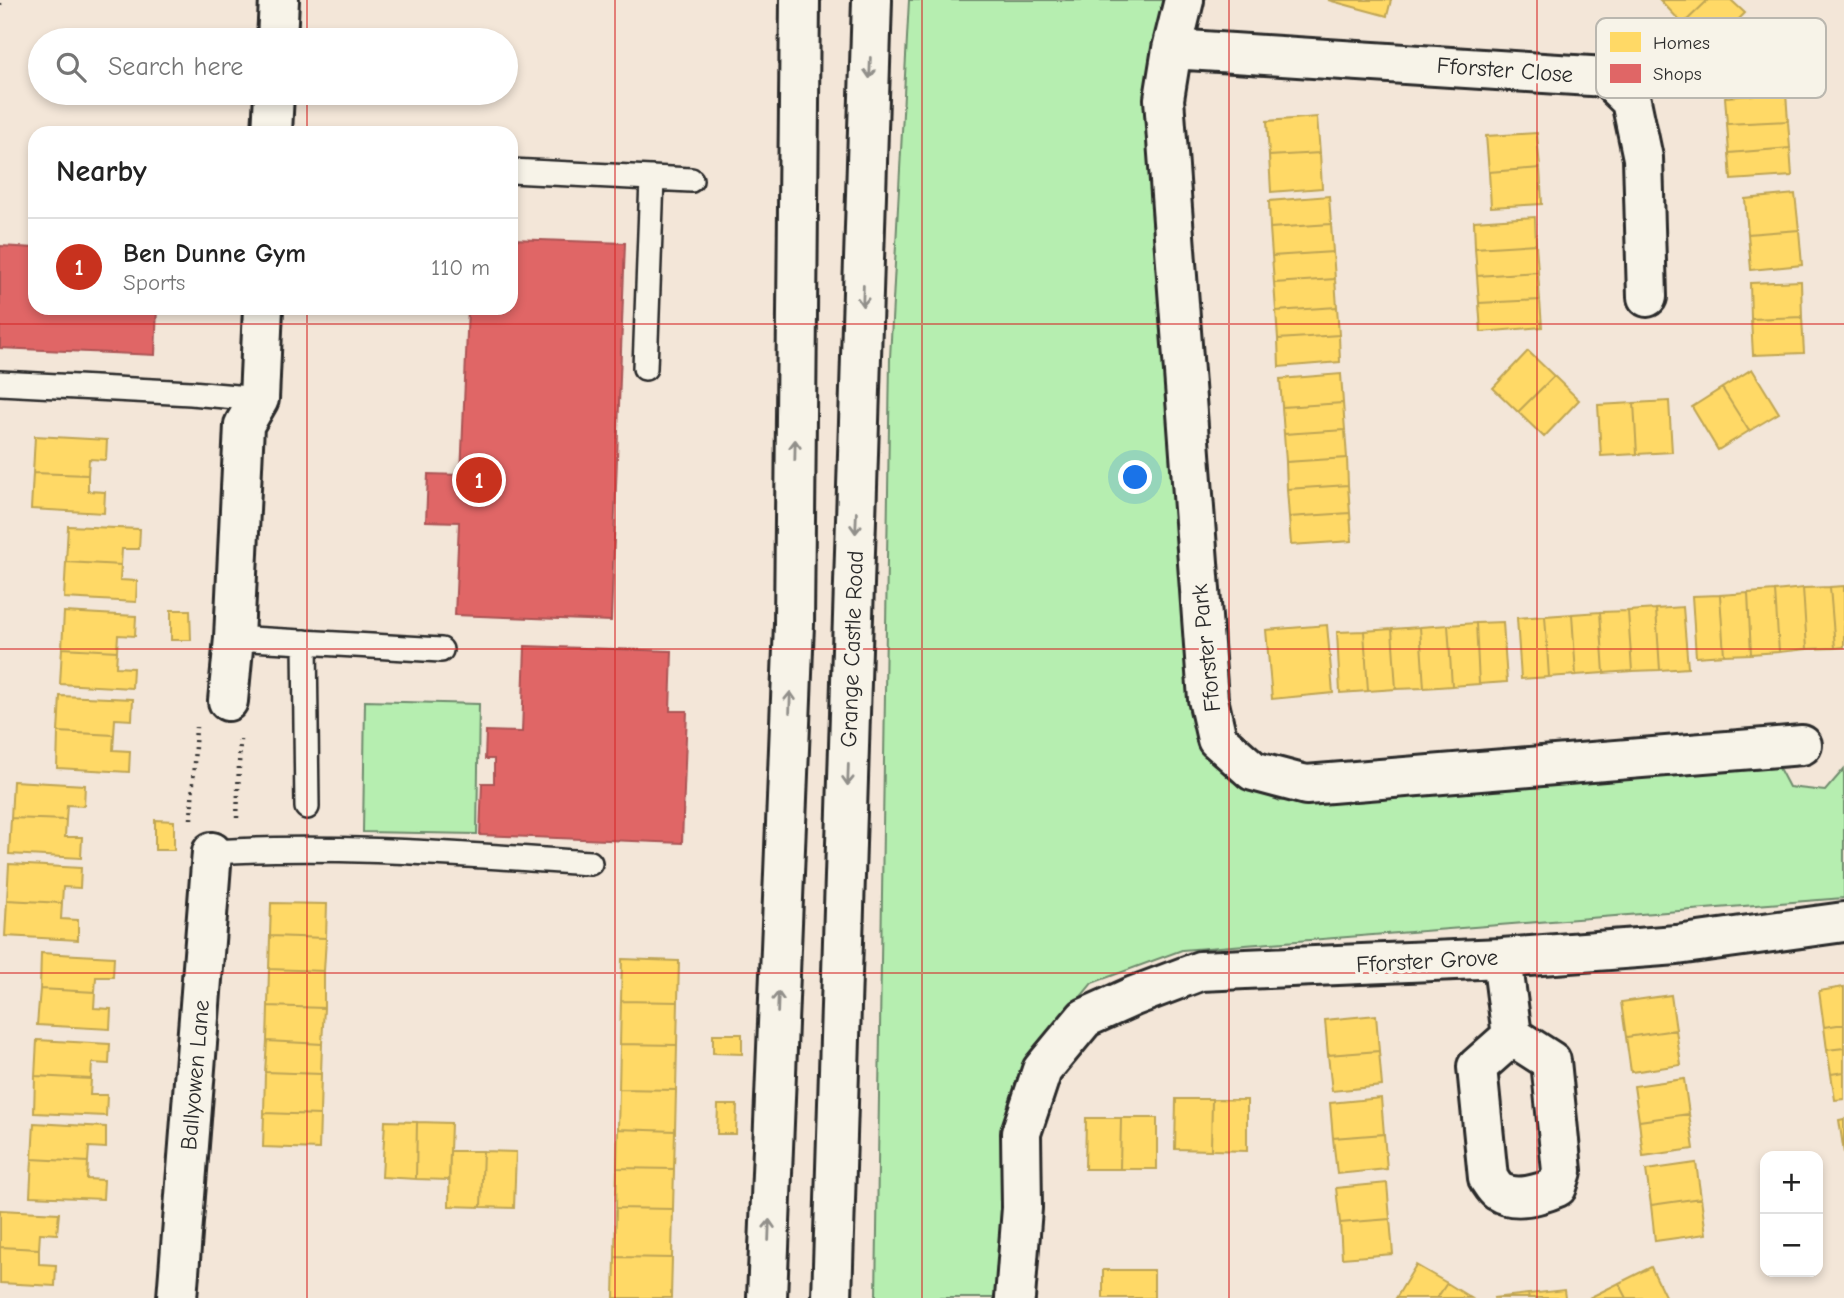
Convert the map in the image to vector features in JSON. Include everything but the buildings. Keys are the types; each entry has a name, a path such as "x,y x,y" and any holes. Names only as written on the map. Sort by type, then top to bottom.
{"street":[{"path":"278,28 279,0"},
{"path":"767,1298 794,624 800,0"},
{"name":"Grange Castle Road","path":"832,1298 872,0"},
{"name":"Fforster Park","path":"1184,0 1164,99 1208,699 1217,739 1253,771 1306,785 1802,746"},
{"name":"Fforster Close","path":"1172,49 1596,76"},
{"name":"Fforster Close","path":"1628,98 1631,101 1643,158 1647,297"},
{"path":"272,126 273,105"},
{"path":"234,718 234,638 244,425 259,399 263,315"},
{"name":"Ballyowen Lane","path":"177,1298 212,852"},
{"name":"Fforster Grove","path":"1015,1298 1022,1209 1021,1133 1042,1070 1085,1018 1200,971 1502,958 1677,945 1844,922"},
{"path":"1502,958 1512,1036"}],"lane":[{"path":"518,171 691,180"},
{"path":"645,368 652,179"},
{"path":"0,383 259,399"},
{"path":"234,638 441,650"},
{"path":"305,642 307,807"},
{"path":"212,852 380,850 590,863"}],"path":[{"path":"234,718 237,823"}],"green space":[{"path":"909,0 1164,0 1151,78 1203,749 1232,781 1280,801 1747,766 1779,768 1789,787 1825,791 1844,769 1844,898 1182,950 1092,983 1033,1055 1001,1298 876,1298 890,358"},
{"path":"365,701 479,704 477,834 363,832"}],"place":[{"name":"Ben Dunne Gym","path":"479,480"}]}
